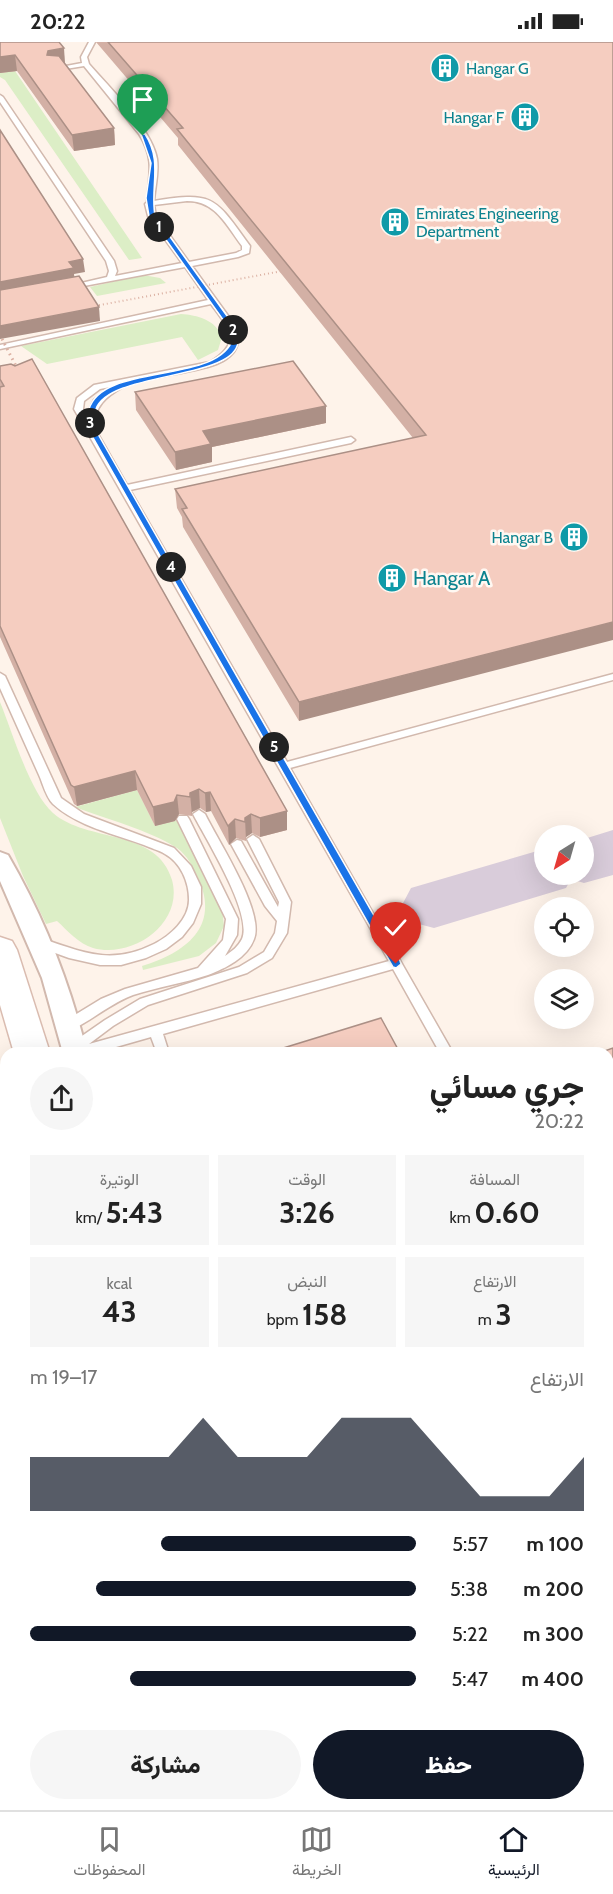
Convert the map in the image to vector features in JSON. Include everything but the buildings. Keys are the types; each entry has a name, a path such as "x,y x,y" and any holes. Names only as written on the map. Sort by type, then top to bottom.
{"main road":[{"path":"0,950 30,1047"}],"street":[{"path":"0,860 40,943 69,1025 74,1047"}],"lane":[{"path":"92,42 84,57 86,64 149,145 154,163 149,204 157,225 233,328 236,338 234,348 213,364 97,387 82,396 77,408 285,766 444,1047"},
{"path":"53,69 86,64"},
{"path":"0,97 110,261 113,270 110,279"},
{"path":"55,290 238,255 247,249 210,200 189,197 149,204"},
{"path":"1,343 213,301"},
{"path":"90,427 90,416 98,399 132,381"},
{"path":"125,488 351,440"},
{"path":"0,676 56,800 80,816 170,851 182,861 191,875 195,890 196,905 190,920 180,933 163,946 144,954 120,960 101,961 65,953 40,943"},
{"path":"285,766 613,676"},
{"path":"69,1025 123,995 201,970 221,966 238,955 245,947 251,931 247,910 199,814"},
{"path":"183,819 228,910 233,928 228,946 201,970"},
{"path":"81,1047 109,1023 144,1002 257,964 277,944 286,911 282,894 253,839"},
{"path":"237,843 269,903 283,921"},
{"path":"95,1047 396,964"},
{"path":"156,1032 161,1047"}],"path":[{"path":"92,307 286,270"},
{"path":"1,343 17,369"}],"green space":[{"path":"15,71 142,258 129,260 5,80 0,77 0,73"},
{"path":"143,275 160,278 166,283 97,296 90,287"},
{"path":"181,314 199,317 215,326 222,337 218,350 198,360 182,337 47,364 21,346"},
{"path":"0,702 29,777 53,813 84,829 137,844 152,852 164,863 172,880 174,896 163,924 152,935 138,943 108,950 88,946 57,921 46,924 23,876 0,818"},
{"path":"137,790 155,826 178,820 222,908 224,926 216,943 199,956 143,970 142,966 172,954 195,936 202,924 205,911 204,895 198,878 192,865 181,851 141,830 75,807"}],"taxiway":[{"path":"594,858 613,852"},
{"path":"434,905 534,875"}],"place":[{"name":"Hangar G","path":"445,68"},
{"name":"Hangar F","path":"525,117"},
{"name":"Emirates Engineering Department","path":"395,222"},
{"name":"Hangar B","path":"574,537"},
{"name":"Hangar A","path":"392,578"}],"route":[{"path":"143,136 153,154 154,163 149,198 152,216 233,328 236,338 234,348 213,364 132,381 108,392 98,399 93,407 90,427 396,964"}]}
